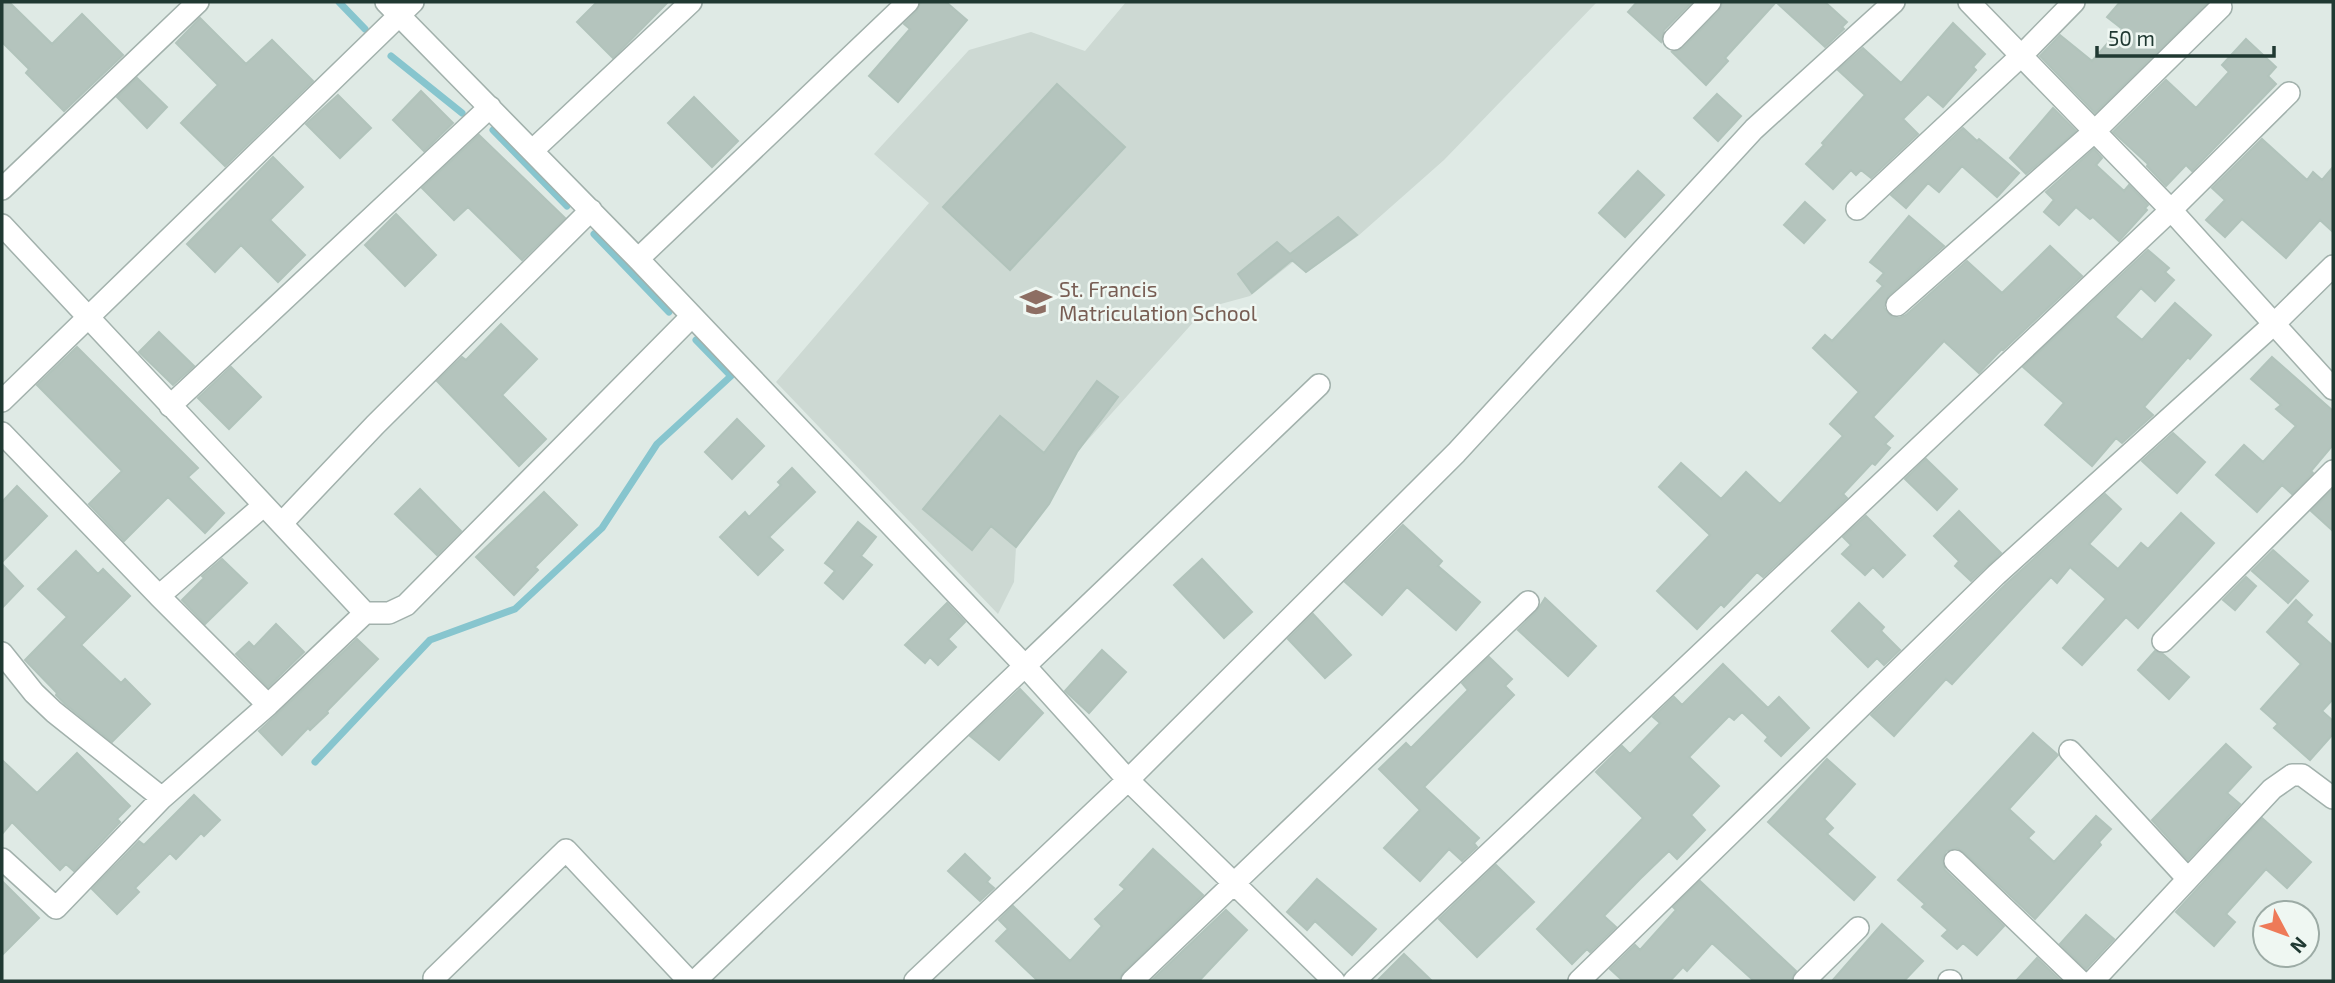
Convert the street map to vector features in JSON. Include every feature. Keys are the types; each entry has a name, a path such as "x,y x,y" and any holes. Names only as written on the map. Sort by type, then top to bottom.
{"street":[{"path":"2,189 198,2"},
{"path":"533,150 691,2"},
{"path":"638,259 908,2"},
{"path":"1674,39 1710,2"},
{"path":"915,981 1128,779 1456,453 1754,130 1894,2"},
{"path":"1969,2 2096,130 2333,389"},
{"path":"1857,209 2022,55 2074,2"},
{"path":"2,401 399,6 490,107 1026,666 1128,779 1334,981"},
{"path":"1897,305 2096,130 2221,7"},
{"path":"1354,981 2171,210 2290,93"},
{"path":"170,406 490,107"},
{"path":"282,523 375,425 591,210"},
{"path":"2,225 365,613"},
{"path":"1579,981 1996,575 2275,323 2333,266"},
{"path":"2,859 56,908 162,798 268,705 365,613 389,613 406,605 692,316"},
{"path":"695,981 1319,385"},
{"path":"2,433 268,705"},
{"path":"2163,641 2333,471"},
{"path":"159,596 263,506"},
{"path":"1132,981 1528,602"},
{"path":"3,657 54,712 162,798"},
{"path":"2070,751 2188,879"},
{"path":"2093,981 2272,789 2292,775 2302,775 2333,798"},
{"path":"434,978 566,850 689,981"},
{"path":"1955,861 2080,981"},
{"path":"1804,981 1858,928"}],"shaded area":[{"name":"St. Francis Matriculation School","path":"1126,2 1597,2 1444,160 1358,236 1306,273 1293,262 1250,296 1206,308 1077,452 1049,504 1016,547 1014,582 998,614 776,382 929,203 874,154 969,50 1031,32 1085,51"}],"building":[{"path":"2,2 9,2 52,44 82,14 123,55 64,111 26,73 29,69 2,42"},
{"path":"597,2 668,2 613,58 577,22"},
{"path":"921,2 946,2 967,20 898,102 869,76 910,29 904,24 917,11"},
{"path":"1637,2 1692,2 1664,30 1661,42 1628,12"},
{"path":"1723,2 1776,2 1725,58 1728,61 1706,85 1672,52 1683,48 1719,11"},
{"path":"1776,2 1825,2 1847,22 1842,27 1844,29 1825,47"},
{"path":"2120,2 2208,2 2095,113 2040,56 2060,35 2092,61 2121,28 2107,17"},
{"path":"200,18 246,64 272,40 313,81 225,166 181,123 218,85 176,43"},
{"path":"1953,23 1985,54 1973,67 1976,70 1943,107 1928,94 1903,119 1918,134 1871,178 1861,170 1856,175 1851,170 1833,189 1806,164 1865,95 1838,70 1863,48 1901,83"},
{"path":"2246,39 2276,67 2268,76 2276,84 2192,171 2186,165 2166,186 2148,164 2113,132 2166,80 2196,108 2229,72 2222,65"},
{"path":"137,78 167,107 147,128 117,97"},
{"path":"1057,84 1125,147 1010,270 943,207"},
{"path":"421,91 453,123 424,151 393,120"},
{"path":"1717,94 1741,116 1718,141 1694,118"},
{"path":"338,95 371,128 340,158 306,124"},
{"path":"694,97 738,141 712,167 668,123"},
{"path":"2053,108 2076,131 2026,174 2010,158"},
{"path":"1963,128 2019,173 1997,197 1962,166 1939,192 1928,183 1906,208 1891,195"},
{"path":"479,135 565,218 522,260 468,207 454,220 422,188"},
{"path":"2262,139 2307,180 2313,172 2322,180 2333,167 2333,232 2320,220 2286,258 2242,219 2225,237 2206,220 2225,200 2212,188"},
{"path":"2094,149 2102,158 2096,165 2124,191 2129,185 2148,205 2145,208 2147,210 2119,241 2093,217 2090,219 2076,207 2059,225 2044,212 2054,200 2046,192"},
{"path":"273,157 303,187 270,220 305,255 278,282 241,245 215,272 187,244"},
{"path":"1638,171 1664,195 1625,237 1599,213"},
{"path":"1805,202 1825,220 1804,243 1784,225"},
{"path":"396,214 436,255 405,286 365,245"},
{"path":"1909,216 1944,246 1888,296 1884,308 1892,317 1906,315 1967,261 2002,293 2050,246 2082,276 1979,373 1944,341 1873,417 1893,436 1885,444 1890,448 1843,494 1847,498 1763,577 1757,572 1724,607 1721,604 1697,629 1657,591 1710,535 1659,487 1681,463 1721,499 1746,472 1780,504 1843,436 1830,424 1859,392 1813,348 1825,335 1832,341 1883,286 1877,281 1884,273 1870,262"},
{"path":"1338,217 1357,235 1306,272 1292,260 1252,293 1238,274 1277,242 1290,254"},
{"path":"2148,250 2169,268 2165,272 2174,280 2155,301 2141,288 2115,317 2142,340 2175,303 2211,335 2144,407 2153,415 2122,443 2116,438 2092,466 2045,425 2064,403 2023,367"},
{"path":"501,324 537,359 502,395 546,439 519,466 437,381 462,357 466,360"},
{"path":"159,332 194,366 173,385 139,352"},
{"path":"77,347 198,468 188,477 224,513 205,533 168,497 124,541 89,504 122,471 37,385"},
{"path":"2272,357 2333,411 2333,445 2311,471 2313,473 2292,494 2282,485 2257,512 2216,475 2244,445 2263,462 2296,426 2276,409 2281,405 2251,379"},
{"path":"231,367 261,397 229,429 198,398"},
{"path":"1097,381 1118,397 1077,452 1049,504 1016,547 991,526 972,550 923,509 1000,416 1044,453"},
{"path":"737,419 764,446 732,479 705,452"},
{"path":"2173,433 2205,462 2177,493 2142,461"},
{"path":"1926,459 1957,489 1937,510 1905,479"},
{"path":"792,468 815,492 769,537 783,550 758,575 720,537 745,512 749,517 781,485 778,482"},
{"path":"17,486 47,516 2,562 2,502"},
{"path":"420,489 461,531 437,555 395,514"},
{"path":"2333,491 2333,531 2311,511"},
{"path":"544,492 577,525 535,567 538,570 514,595 476,557"},
{"path":"2105,494 2121,509 2089,544 2118,569 2141,543 2148,549 2181,513 2214,543 2138,628 2126,617 2082,665 2063,648 2106,599 2070,567 2057,583 2051,577 1952,684 1946,679 1894,736 1871,715 2005,585"},
{"path":"1959,511 2001,553 1971,581 1955,566 1959,561 1934,536"},
{"path":"1866,516 1905,555 1883,577 1873,567 1865,575 1842,554 1851,545 1843,537"},
{"path":"858,522 876,537 861,556 872,565 843,599 825,583 835,571 825,563"},
{"path":"1403,525 1442,561 1438,566 1480,602 1456,630 1407,587 1382,615 1345,582"},
{"path":"2273,550 2308,581 2288,603 2252,571"},
{"path":"76,551 98,574 103,569 130,596 81,645 121,683 125,679 150,704 112,742 65,704 25,660 67,617 38,589"},
{"path":"222,559 247,583 205,624 182,600 204,578 202,576"},
{"path":"1202,559 1252,612 1224,638 1174,585"},
{"path":"2,564 23,586 2,608"},
{"path":"2246,577 2256,586 2235,610 2223,600"},
{"path":"1545,598 1596,646 1568,676 1518,630 1537,611"},
{"path":"2296,600 2312,615 2306,622 2333,646 2333,699 2322,711 2333,721 2333,734 2310,760 2274,728 2278,724 2261,709 2301,664 2267,632"},
{"path":"947,603 965,622 948,639 956,647 938,665 930,657 925,663 905,645"},
{"path":"1859,603 1884,627 1881,631 1900,650 1884,665 1877,658 1868,667 1832,631"},
{"path":"1313,614 1351,655 1325,678 1288,639"},
{"path":"276,624 304,652 268,687 236,654 249,642 254,647"},
{"path":"357,639 378,659 328,713 310,730 308,728 282,755 259,731"},
{"path":"1102,650 1126,672 1089,713 1065,691"},
{"path":"2155,651 2163,654 2189,677 2169,699 2138,670"},
{"path":"1489,657 1512,679 1505,686 1514,695 1424,787 1479,838 1474,843 1477,847 1462,861 1449,849 1420,881 1384,848 1420,810 1379,769 1406,743 1411,748 1468,690 1462,683"},
{"path":"1723,664 1768,708 1779,697 1809,728 1781,756 1765,741 1768,737 1742,712 1734,720 1729,716 1689,757 1719,786 1691,815 1705,830 1677,859 1669,851 1640,879 1604,916 1616,927 1590,952 1587,949 1572,964 1537,929 1643,818 1596,772 1622,746 1630,754 1660,723 1653,717 1674,697 1682,705"},
{"path":"1020,689 1043,713 999,760 970,736"},
{"path":"2033,733 2058,755 2009,809 2034,832 2028,838 2054,862 2096,816 2111,829 2099,842 2101,845 2035,919 1964,852 1957,848 1946,851 1942,859 1945,870 2004,926 1977,955 1963,943 1957,949 1942,936 1948,930 1922,907 1925,904 1898,880"},
{"path":"2226,744 2251,767 2227,793 2240,804 2188,860 2152,820"},
{"path":"77,753 130,806 117,819 120,822 74,871 66,864 60,870 12,822 2,834 2,760 37,793"},
{"path":"1827,759 1855,784 1824,819 1833,828 1827,834 1875,877 1854,900 1768,822"},
{"path":"194,795 220,820 204,836 201,833 176,859 170,853 135,888 139,892 117,914 92,889 139,841 144,845"},
{"path":"2262,818 2311,862 2287,888 2266,869 2226,914 2235,922 2214,946 2176,912"},
{"path":"1153,849 1203,895 1123,972 1119,981 1038,981 996,941 1008,929 999,920 1013,906 1070,961 1102,926 1095,919 1125,889 1120,885"},
{"path":"965,854 990,878 987,882 994,888 980,901 948,871"},
{"path":"1496,865 1534,902 1477,957 1439,919"},
{"path":"1317,879 1376,929 1352,955 1315,921 1307,930 1287,912"},
{"path":"2,881 39,918 2,955"},
{"path":"1700,881 1796,971 1791,981 1754,981 1712,943 1687,971 1683,967 1670,981 1623,981 1610,969 1635,945 1640,950 1676,910 1673,907"},
{"path":"1226,910 1247,930 1199,981 1151,981"},
{"path":"2086,915 2114,939 2086,969 2060,944"},
{"path":"1882,924 1923,961 1904,981 1832,981"},
{"path":"1404,954 1432,981 1377,981"},
{"path":"2037,958 2061,981 2016,981"}],"waterway":[{"path":"339,2 365,29"},
{"path":"391,56 462,113"},
{"path":"493,130 567,206"},
{"path":"594,234 669,312"},
{"path":"315,762 430,640 515,609 602,528 657,444 731,376 696,340"}],"place":[{"name":"St. Francis Matriculation School","path":"1036,302"}]}
